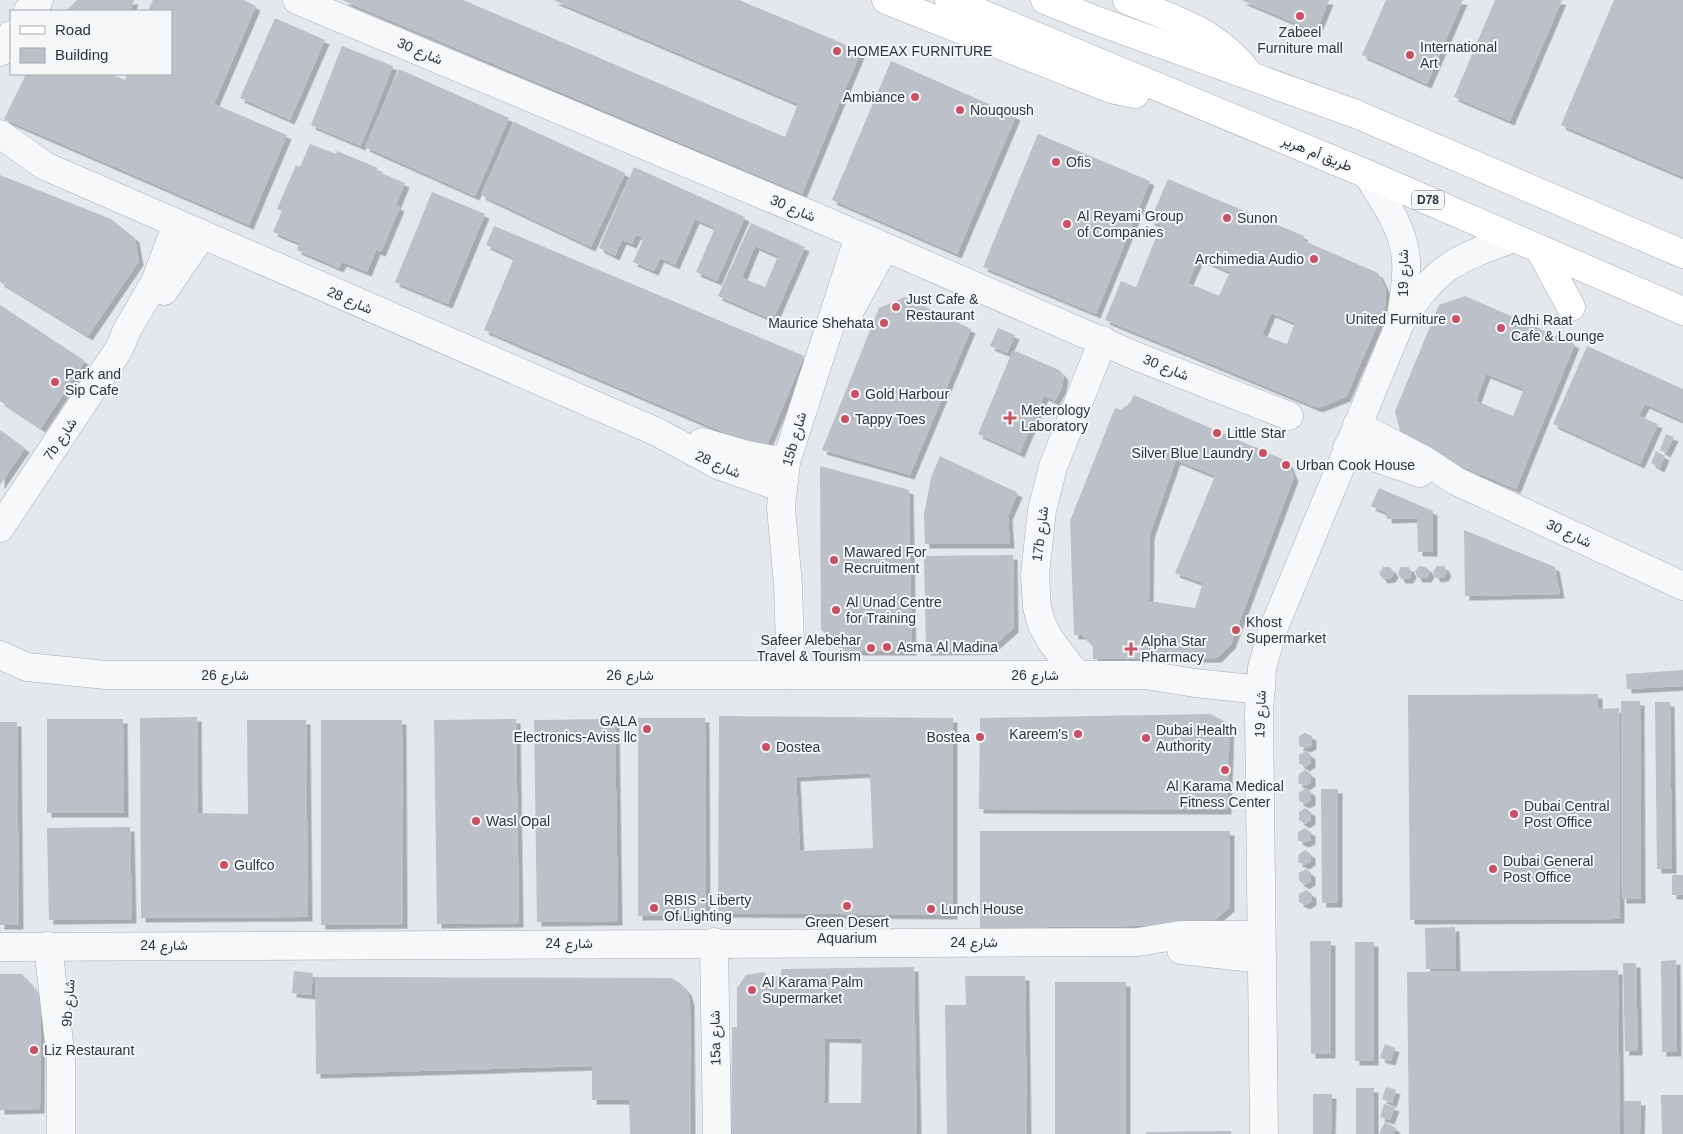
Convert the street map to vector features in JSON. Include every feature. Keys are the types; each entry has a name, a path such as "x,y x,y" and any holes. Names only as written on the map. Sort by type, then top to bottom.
{"main road":[{"path":"886,0 1111,89 1141,95 1171,94"},
{"name":"طريق أم هرير","path":"949,0 1367,174 1683,311"},
{"path":"1045,0 1252,78 1356,114 1683,254"},
{"path":"1127,0 1201,31 1222,44 1252,78"},
{"path":"1540,250 1571,307"}],"street":[{"path":"29,10 39,0"},
{"name":"شارع 30","path":"310,2 1103,340 1138,357 1290,416"},
{"path":"0,52 10,37"},
{"name":"شارع 28","path":"0,134 45,166"},
{"name":"شارع 28","path":"0,155 45,166 657,432 748,455 784,475"},
{"name":"شارع 19","path":"1367,174 1391,213 1404,245 1405,287 1400,321"},
{"name":"7b شارع","path":"119,350 127,330 155,282 177,224"},
{"name":"7b شارع","path":"0,528 119,350 140,327 202,235"},
{"name":"15b شارع","path":"779,675 784,475 859,236"},
{"name":"شارع 19","path":"1264,1134 1261,947 1261,679 1268,646 1289,588 1400,321 1426,284 1440,272 1471,254 1514,238"},
{"name":"15b شارع","path":"823,354 840,330 863,284 885,247"},
{"name":"17b شارع","path":"1076,675 1051,641 1042,625 1038,607 1035,574 1047,488 1103,340"},
{"path":"1084,388 1119,364 1138,357"},
{"name":"شارع 30","path":"1352,436 1424,460 1456,481 1683,586"},
{"name":"شارع 26","path":"0,655 27,667 106,675 1153,675 1197,669 1261,679"},
{"name":"شارع 26","path":"0,669 17,675 49,680 78,679 106,675"},
{"name":"شارع 24","path":"0,947 714,942 1138,942 1180,935 1261,947"},
{"name":"15a شارع","path":"714,942 717,1134"},
{"name":"9b شارع","path":"60,946 67,1018 60,1060 61,1134"}],"building":[{"path":"77,0 134,0 130,10 67,10"},
{"path":"153,0 243,0 256,6 214,104 287,135 249,225 4,119 26,75 113,75 125,80 127,75 172,75 172,10 148,10"},
{"path":"342,0 463,0 785,137 798,104 553,0 739,0 861,51 802,194"},
{"name":"Zabeel Furniture mall","path":"1241,0 1329,0 1316,32"},
{"path":"1386,0 1463,0 1427,84 1362,55"},
{"path":"1495,0 1562,0 1510,121 1454,97"},
{"path":"1614,0 1683,0 1683,177 1561,125"},
{"path":"275,18 325,40 290,120 240,98"},
{"path":"342,46 393,66 361,146 311,125"},
{"path":"891,61 1016,116 957,254 832,200"},
{"path":"399,69 509,118 475,196 365,147"},
{"path":"514,122 625,173 591,247 481,195"},
{"name":"Al Reyami Group of Companies","path":"1038,134 1150,181 1096,314 983,267"},
{"path":"310,144 336,154 337,151 378,168 376,171 405,183 396,205 400,207 381,252 376,250 367,272 342,262 339,268 297,250 299,243 273,232 282,211 277,209 296,165 300,167"},
{"path":"634,167 745,217 717,281 696,272 715,228 695,219 675,265 660,258 654,271 633,262 644,238 636,235 632,244 622,240 615,256 599,248"},
{"path":"0,175 111,219 135,238 139,261 88,336 0,282"},
{"path":"1168,179 1304,236 1302,240 1378,273 1386,290 1385,307 1346,397 1318,408 1105,320 1121,281 1136,287 1161,225 1150,221","holes":["1199,258 1230,272 1219,296 1188,283","1271,313 1295,323 1287,344 1262,335"]},
{"path":"432,192 485,214 448,304 395,282"},
{"path":"751,223 805,247 773,320 718,296","holes":["755,246 778,256 765,287 742,278"]},
{"path":"494,226 804,356 765,450 484,330 514,258 486,245"},
{"path":"1465,296 1575,344 1516,489 1403,443 1395,411 1439,305","holes":["1486,374 1524,389 1513,416 1476,401"]},
{"path":"905,297 971,329 910,475 822,450 879,308"},
{"path":"0,305 85,361 41,428 0,401"},
{"path":"998,328 1015,335 1007,353 990,346"},
{"path":"1587,346 1683,389 1683,421 1645,404 1639,416 1658,424 1640,464 1553,424"},
{"name":"Meterology Laboratory","path":"1013,350 1059,370 1064,376 1062,388 1055,401 1044,396 1020,453 978,434"},
{"path":"1134,395 1287,461 1294,477 1231,644 1217,658 1093,659 1093,647 1082,635 1074,635 1070,521 1115,408 1121,410 1130,403","holes":["1176,460 1215,476 1175,573 1203,583 1195,608 1149,601 1150,534"]},
{"path":"0,430 25,448 0,485"},
{"path":"1666,434 1674,437 1666,453 1660,450"},
{"path":"1656,451 1665,456 1660,468 1651,463"},
{"path":"940,456 1018,493 1008,516 1010,544 925,544 924,514 931,478"},
{"path":"820,466 909,490 912,651 844,651 821,630"},
{"path":"1379,488 1433,511 1433,552 1418,552 1417,518 1387,519 1387,513 1371,506"},
{"path":"1464,530 1555,567 1560,594 1465,596"},
{"path":"1013,555 1014,628 989,650 926,651 924,556"},
{"path":"1419,566 1426,567 1430,572 1427,578 1418,578 1415,572"},
{"path":"1437,566 1444,566 1447,572 1444,577 1436,578 1433,572"},
{"path":"1383,567 1390,567 1394,573 1391,578 1383,579 1379,573"},
{"path":"1401,567 1409,567 1412,573 1409,579 1401,579 1398,573"},
{"path":"1683,670 1683,686 1627,689 1626,674"},
{"name":"Dubai Central Post Office","path":"1598,694 1598,709 1619,708 1620,919 1410,920 1408,695"},
{"path":"1621,701 1640,701 1641,899 1622,899"},
{"path":"1655,702 1670,702 1672,869 1657,869"},
{"path":"1210,714 1230,724 1227,810 979,809 980,718"},
{"path":"719,716 953,718 953,915 718,913","holes":["870,773 873,848 800,851 796,777"]},
{"name":"Gulfco","path":"197,717 198,813 248,814 247,720 306,720 308,917 141,918 140,718"},
{"path":"638,718 705,718 706,916 638,916"},
{"path":"47,719 123,719 124,813 47,813"},
{"name":"Wasl Opal","path":"516,719 519,923 437,924 434,720"},
{"path":"615,719 618,921 537,922 534,720"},
{"path":"321,720 402,720 403,924 321,925"},
{"path":"0,722 17,722 19,925 0,925"},
{"path":"1305,733 1312,736 1312,745 1306,748 1299,746 1299,736"},
{"path":"1305,751 1311,755 1311,763 1305,767 1299,763 1299,755"},
{"path":"1305,770 1311,774 1311,782 1305,786 1298,783 1299,774"},
{"path":"1306,788 1311,792 1311,801 1305,804 1299,801 1299,793"},
{"path":"1321,789 1338,789 1338,903 1322,903"},
{"path":"1305,808 1311,812 1311,820 1305,824 1299,820 1299,812"},
{"path":"130,827 132,919 49,920 47,828"},
{"path":"1305,828 1311,832 1311,840 1304,843 1298,840 1298,832"},
{"path":"980,831 1230,831 1230,907 1209,925 980,928"},
{"path":"1305,850 1311,854 1311,861 1305,865 1298,862 1299,854"},
{"path":"1306,869 1311,873 1311,881 1305,885 1299,881 1299,873"},
{"path":"1672,875 1683,875 1683,895 1672,895"},
{"path":"1306,890 1312,894 1312,901 1305,905 1299,902 1299,894"},
{"path":"1455,927 1456,968 1426,969 1425,928"},
{"path":"1310,941 1331,941 1331,1054 1311,1054"},
{"path":"1355,942 1374,942 1374,1061 1355,1061"},
{"path":"1676,960 1677,1052 1662,1052 1661,961"},
{"path":"1623,963 1636,963 1638,1051 1625,1051"},
{"path":"914,967 917,1134 731,1134 732,1027 737,1027 737,988 746,975 763,972 770,977 780,976 782,969","holes":["825,1038 862,1039 861,1103 824,1103"]},
{"path":"1618,970 1620,1134 1409,1134 1407,972"},
{"path":"294,971 313,973 311,995 292,993"},
{"path":"0,974 22,974 41,996 40,1109 0,1110"},
{"path":"965,976 1025,976 1027,1134 947,1134 945,1005 966,1005"},
{"path":"315,977 671,978 680,983 687,991 690,1002 691,1134 630,1134 629,1100 592,1100 592,1066 316,1074"},
{"path":"1055,982 1126,982 1126,1134 1055,1134"},
{"path":"1385,1044 1395,1048 1391,1061 1380,1058"},
{"path":"1386,1087 1396,1090 1392,1103 1382,1099"},
{"path":"1356,1088 1374,1088 1374,1134 1356,1134"},
{"path":"1313,1094 1332,1094 1331,1134 1313,1134"},
{"path":"1661,1095 1683,1095 1683,1134 1662,1134"},
{"path":"1624,1101 1641,1101 1640,1134 1624,1134"},
{"path":"1384,1104 1395,1107 1390,1120 1380,1117"},
{"path":"1385,1122 1396,1128 1393,1134 1379,1134"},
{"path":"1231,1131 1231,1134 1146,1134 1146,1132"}],"place":[{"name":"Zabeel Furniture mall","path":"1300,16"},
{"name":"HOMEAX FURNITURE","path":"837,51"},
{"name":"International Art","path":"1410,55"},
{"name":"Ambiance","path":"915,97"},
{"name":"Nouqoush","path":"960,110"},
{"name":"Ofis","path":"1056,162"},
{"name":"Sunon","path":"1227,218"},
{"name":"Al Reyami Group of Companies","path":"1067,224"},
{"name":"Archimedia Audio","path":"1314,259"},
{"name":"Just Cafe & Restaurant","path":"896,307"},
{"name":"United Furniture","path":"1456,319"},
{"name":"Maurice Shehata","path":"884,323"},
{"name":"Adhi Raat Cafe & Lounge","path":"1501,328"},
{"name":"Park and Sip Cafe","path":"55,382"},
{"name":"Gold Harbour","path":"855,394"},
{"name":"Meterology Laboratory","path":"1010,418"},
{"name":"Tappy Toes","path":"845,419"},
{"name":"Little Star","path":"1217,433"},
{"name":"Silver Blue Laundry","path":"1263,453"},
{"name":"Urban Cook House","path":"1286,465"},
{"name":"Mawared For Recruitment","path":"834,560"},
{"name":"Al Unad Centre for Training","path":"836,610"},
{"name":"Khost Supermarket","path":"1236,630"},
{"name":"Asma Al Madina","path":"887,647"},
{"name":"Safeer Alebehar Travel & Tourism","path":"871,648"},
{"name":"Alpha Star Pharmacy","path":"1131,649"},
{"name":"GALA Electronics-Aviss llc","path":"647,729"},
{"name":"Kareem's","path":"1078,734"},
{"name":"Bostea","path":"980,737"},
{"name":"Dubai Health Authority","path":"1146,738"},
{"name":"Dostea","path":"766,747"},
{"name":"Al Karama Medical Fitness Center","path":"1225,770"},
{"name":"Dubai Central Post Office","path":"1514,814"},
{"name":"Wasl Opal","path":"476,821"},
{"name":"Gulfco","path":"224,865"},
{"name":"Dubai General Post Office","path":"1493,869"},
{"name":"Green Desert Aquarium","path":"847,906"},
{"name":"RBIS - Liberty Of Lighting","path":"654,908"},
{"name":"Lunch House","path":"931,909"},
{"name":"Al Karama Palm Supermarket","path":"752,990"},
{"name":"Liz Restaurant","path":"34,1050"}]}
